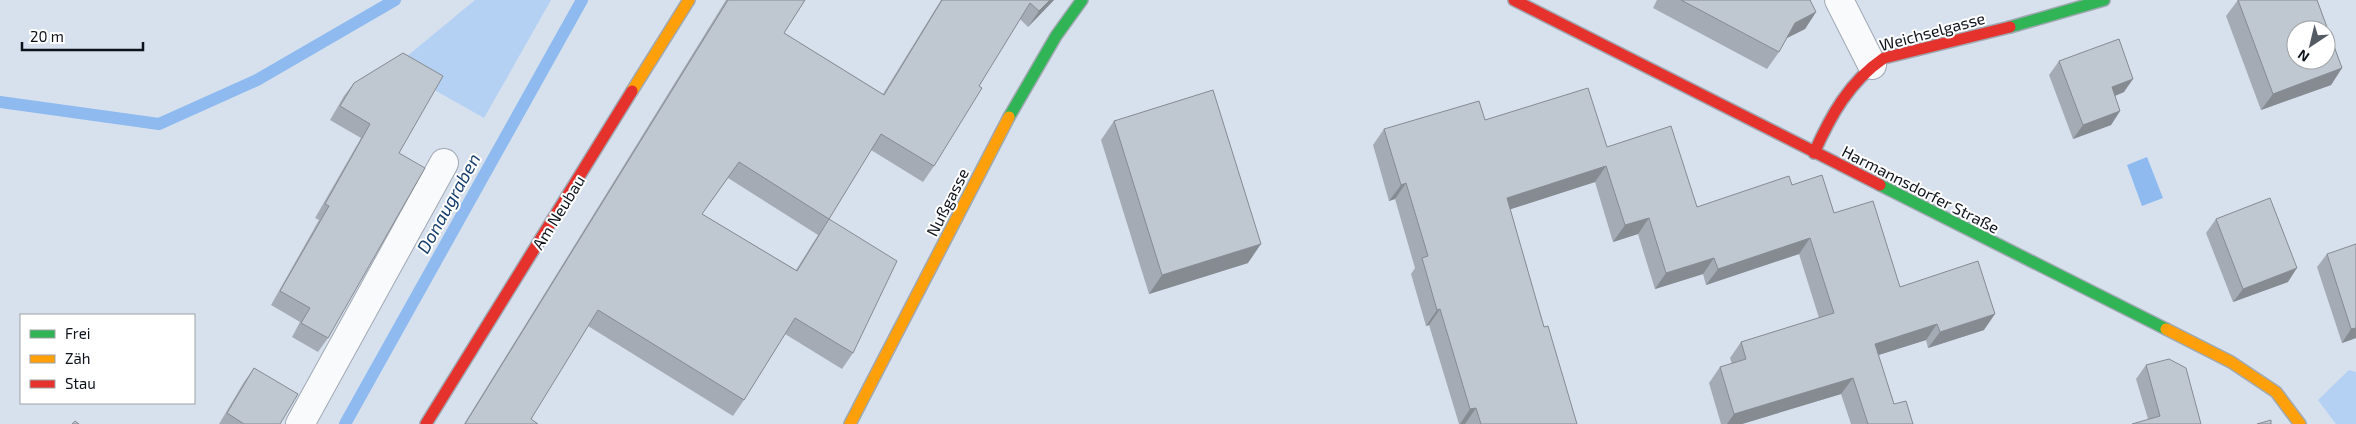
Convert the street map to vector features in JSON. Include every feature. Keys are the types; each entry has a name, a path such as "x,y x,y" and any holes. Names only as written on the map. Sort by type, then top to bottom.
{"street":[{"name":"Am Neubau","path":"426,424 689,0"},
{"name":"Nußgasse","path":"850,424 1000,132 1052,44 1082,0"},
{"name":"Harmannsdorfer Straße","path":"1514,0 2231,362 2276,392 2300,424"},
{"path":"1839,0 1872,65"},
{"name":"Weichselgasse","path":"1814,153 1834,111 1850,88 1872,65 1884,58 2040,20 2104,0"},
{"path":"300,424 444,162"}],"shaded area":[{"path":"475,0 551,0 484,118 394,67"},
{"path":"2147,157 2163,198 2142,206 2127,165"},
{"path":"2349,370 2356,372 2356,424 2336,424 2318,400"}],"building":[{"path":"728,0 805,0 784,33 884,95 942,0 1050,0 1039,11 1030,3 979,86 982,88 934,166 881,134 829,219 897,261 853,353 795,318 744,400 598,310 531,419 538,424 465,424","holes":["739,162 829,219 797,271 702,214"]},
{"path":"1681,0 1810,0 1816,12 1795,23 1779,52"},
{"path":"2238,0 2317,0 2324,20 2286,20 2286,70 2336,70 2336,52 2342,68 2273,94"},
{"path":"2119,39 2133,79 2112,87 2120,111 2083,125 2059,61"},
{"path":"403,53 443,76 399,153 425,168 328,338 301,323 310,308 280,291 329,206 325,204 370,124 340,106 354,83"},
{"path":"1588,88 1607,147 1671,126 1697,207 1789,176 1792,185 1822,175 1834,213 1873,201 1900,287 1978,261 1995,314 1940,332 1937,324 1875,344 1894,404 1906,401 1913,424 1868,424 1853,378 1734,414 1720,367 1746,359 1741,342 1834,313 1810,238 1718,269 1714,258 1666,273 1649,218 1625,225 1606,166 1507,198 1544,327 1548,326 1577,424 1481,424 1476,408 1470,409 1440,309 1437,310 1422,258 1428,256 1406,183 1401,185 1384,129 1479,101 1485,120"},
{"path":"1213,90 1261,244 1162,275 1114,121"},
{"path":"2270,198 2297,268 2243,289 2216,219"},
{"path":"2356,244 2356,328 2351,329 2327,254"},
{"path":"2169,359 2186,368 2201,424 2132,424 2160,416 2146,365"},
{"path":"254,368 298,394 280,424 244,424 227,413"},
{"path":"2271,420 2271,424 2257,424"}],"waterway":[{"name":"Donaugraben","path":"0,102 159,124 257,80 395,0"},
{"name":"Donaugraben","path":"345,424 582,0"}],"traffic: fast":[{"path":"1009,117 1056,36 1082,0"},
{"path":"2010,27 2104,0"},
{"path":"1880,185 2166,329"}],"traffic: slow":[{"path":"632,91 689,0"},
{"path":"850,424 1009,117"},
{"path":"2166,329 2231,362 2276,392 2300,424"}],"traffic: jam":[{"path":"1514,0 1880,185"},
{"path":"1814,153 1827,125 1842,100 1861,78 1884,58 2010,27"},
{"path":"426,424 632,91"}]}
